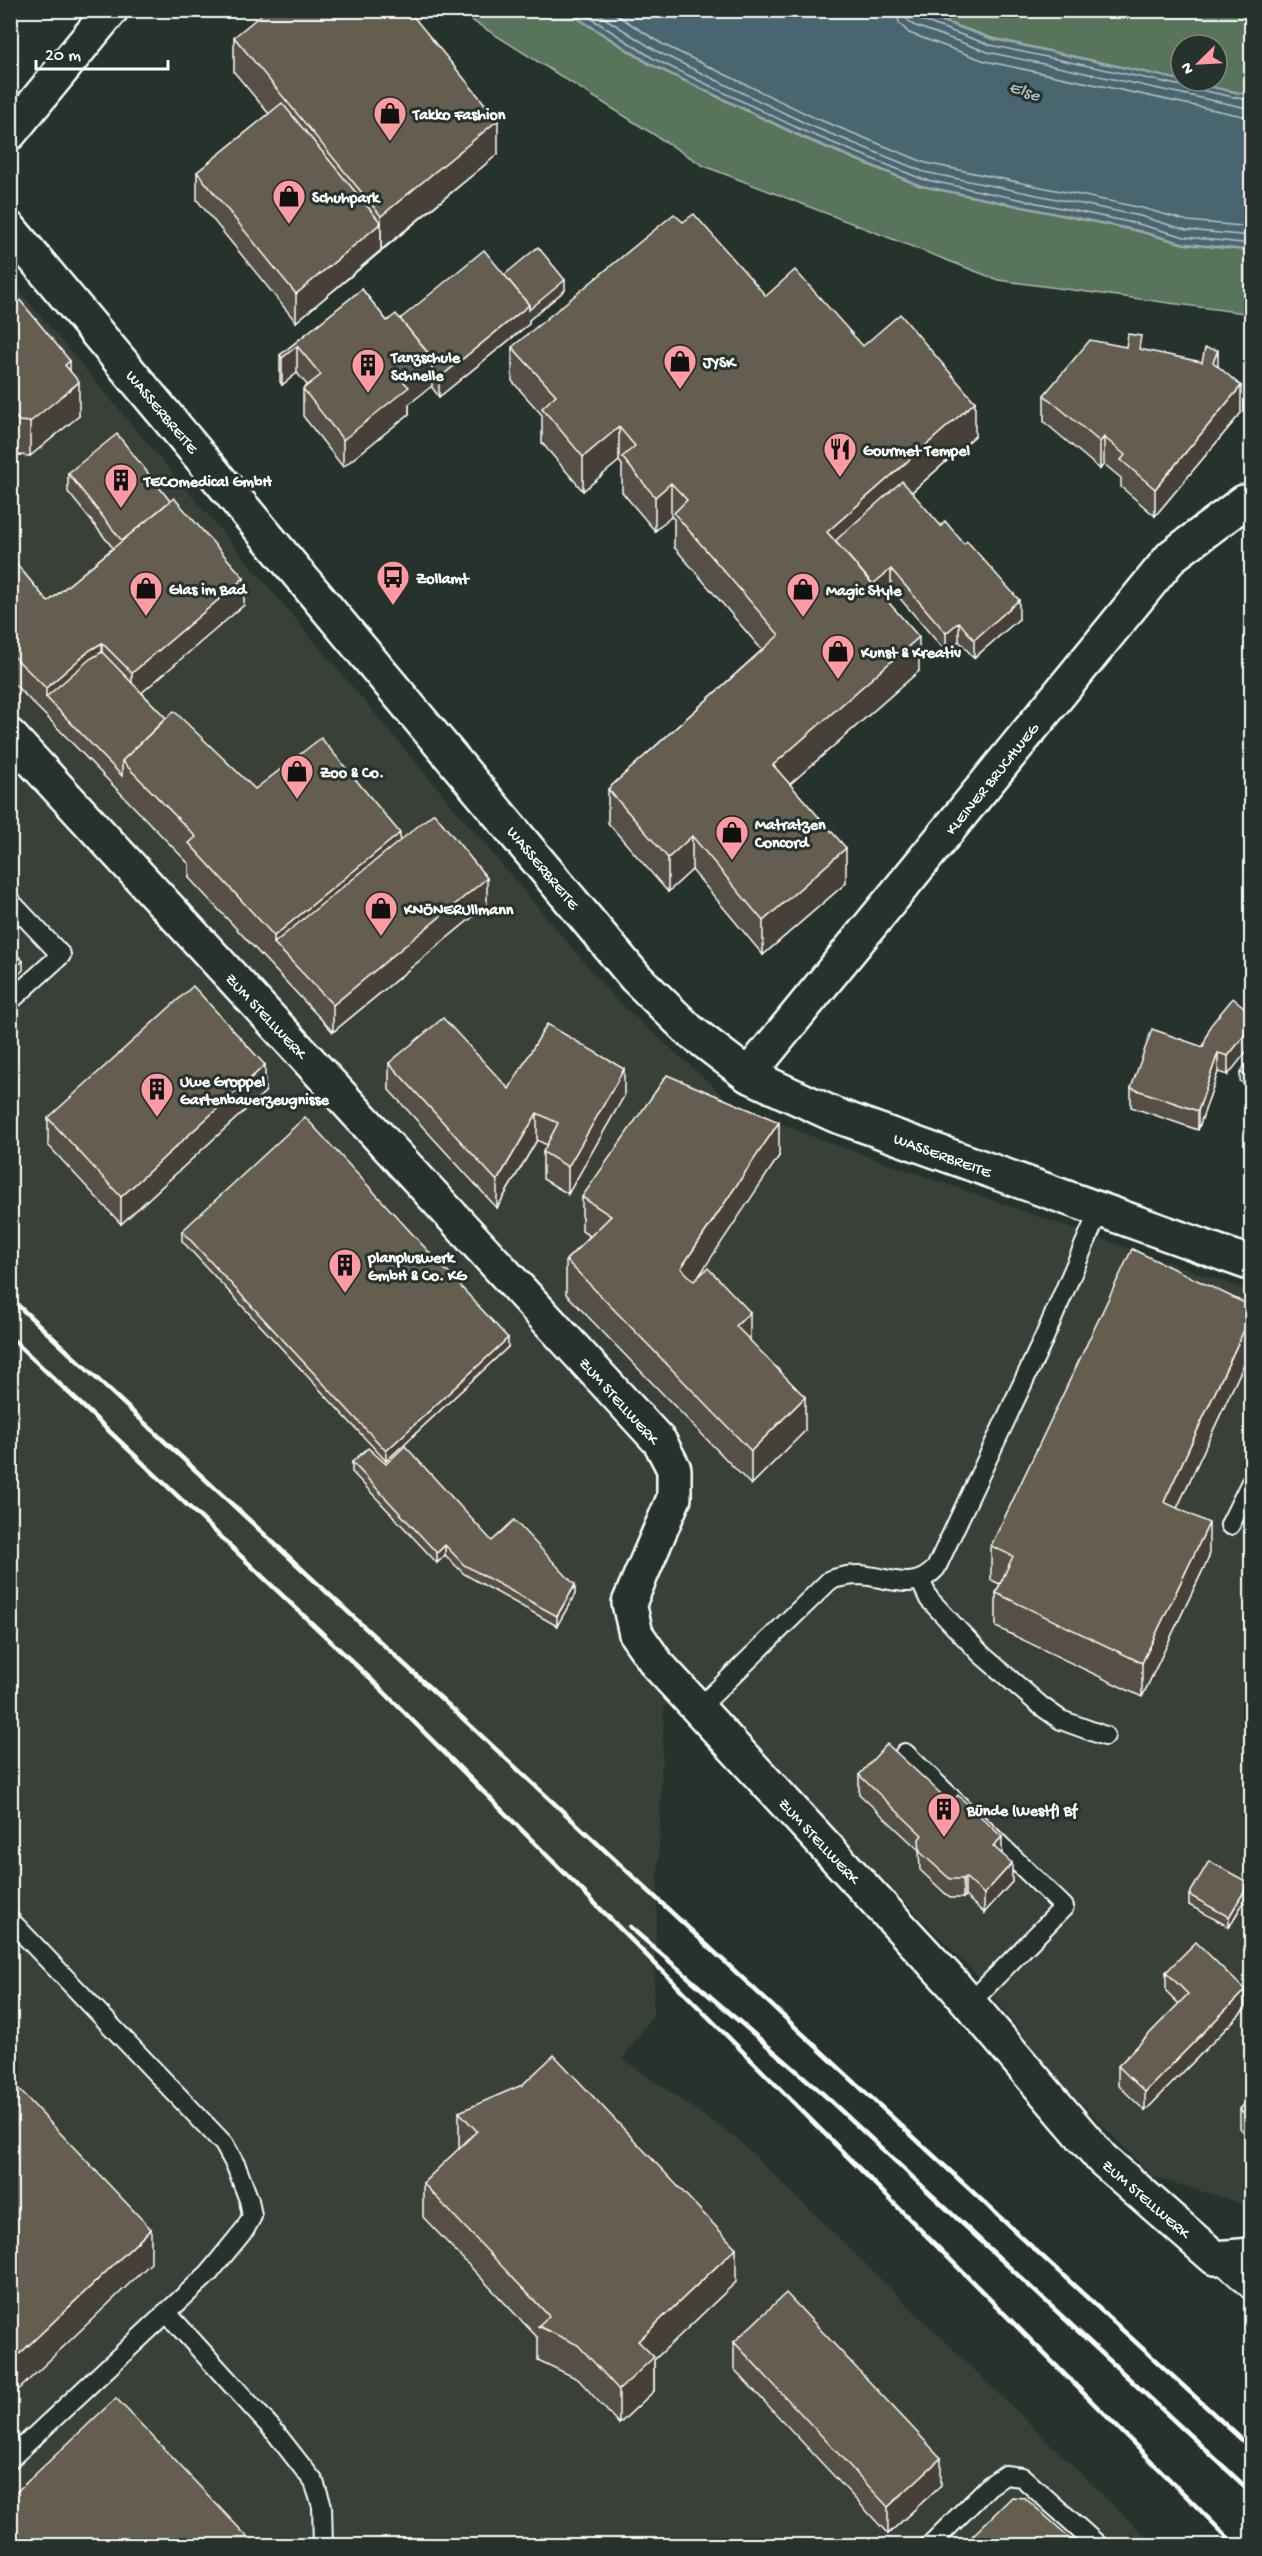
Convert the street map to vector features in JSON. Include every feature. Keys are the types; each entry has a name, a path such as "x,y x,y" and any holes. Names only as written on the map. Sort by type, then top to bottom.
{"street":[{"path":"10,133 111,10"},
{"name":"WASSERBREITE","path":"10,229 635,977 688,1030 747,1076 835,1115 1251,1264"},
{"name":"KLEINER BRUCHWEG","path":"747,1076 1172,556 1244,501 1251,502"},
{"name":"ZUM STELLWERK","path":"10,736 660,1442 674,1469 674,1498 628,1603 636,1635 657,1664 970,2003 1102,2158 1215,2258"},
{"path":"1215,2258 1251,2255"}],"lane":[{"path":"10,902 61,955 10,1001"},
{"path":"699,1708 830,1580 860,1575 908,1583 929,1576 936,1568 950,1543 1044,1338 1099,1211"},
{"path":"1230,1525 1251,1480"},
{"path":"920,1580 929,1599 956,1628 982,1655 1041,1706 1061,1720 1105,1736"},
{"path":"905,1753 1064,1907 970,2003"},
{"path":"10,1920 224,2144 236,2166 249,2200 252,2216 245,2229 209,2273 10,2459"},
{"path":"1215,2258 1251,2292"},
{"path":"167,2313 275,2432 314,2482 322,2506 323,2546"},
{"path":"929,2546 989,2486 1005,2475 1022,2477 1099,2546"}],"shaded area":[{"path":"11,281 614,998 733,1104 816,1138 1252,1292 1251,2206 1153,2177 1058,2080 974,1973 832,1827 697,1677 664,1707 653,2015 623,2059 737,2139 1154,2545 11,2545"}],"green space":[{"path":"457,11 566,11 649,64 803,138 920,186 1137,231 1183,244 1251,251 1251,314 998,280 704,166"},
{"path":"915,11 1251,11 1251,95 1229,90 1229,33 1169,33 1169,77 992,38"}],"water":[{"name":"Else","path":"567,11 912,11 991,39 1169,78 1169,93 1229,93 1229,91 1251,96 1251,250 1184,243 1137,230 920,185 804,137 651,64"}],"building":[{"name":"Takko Fashion","path":"267,10 408,10 498,120 381,216 234,37"},
{"name":"Schuhpark","path":"282,103 381,223 296,294 197,172"},
{"path":"674,214 683,222 694,214 766,296 795,270 863,346 900,314 975,402 827,532 919,637 773,765 846,848 763,921 692,836 668,858 608,789 779,635 674,513 687,500 671,483 655,497 622,457 635,446 619,427 583,457 542,408 556,395 512,347"},
{"path":"538,247 565,280 529,310 529,305 504,275"},
{"path":"484,250 529,305 439,378 432,369 432,358 400,319"},
{"path":"10,288 70,361 65,365 79,382 30,422 19,421 10,411"},
{"name":"Tanzschule Schnelle","path":"362,289 387,321 396,314 432,358 403,381 409,387 343,440 303,389 321,375 297,346 282,358 280,355"},
{"path":"1128,334 1141,336 1139,349 1202,362 1205,348 1218,350 1213,362 1241,386 1155,489 1121,460 1125,455 1104,437 1100,442 1044,395 1090,340 1126,347"},
{"name":"TECOmedical GmbH","path":"117,434 170,501 122,541 68,473"},
{"path":"902,481 941,526 945,521 964,544 967,541 1019,600 974,640 959,622 946,633 891,569 873,584 835,541"},
{"path":"174,498 244,578 132,673 102,643 90,650 46,688 10,653 10,556 48,602"},
{"path":"102,652 166,718 122,761 122,776 46,697 90,659"},
{"path":"174,711 255,789 321,738 400,833 274,936 189,843 196,837 122,761"},
{"name":"KNÖNERUllmann","path":"434,813 487,878 333,1005 274,943"},
{"path":"10,947 23,961 10,972"},
{"name":"Uwe Groppel Gartenbauerzeugnisse","path":"193,986 265,1065 121,1197 48,1118"},
{"path":"1233,998 1251,1013 1251,1027 1228,1056 1218,1053 1198,1111 1131,1088 1152,1029 1203,1047 1210,1026"},
{"path":"443,1018 509,1089 547,1024 624,1069 568,1167 543,1152 558,1123 537,1113 497,1181 389,1063"},
{"path":"1251,1058 1251,1080 1240,1072"},
{"path":"667,1075 779,1122 681,1268 694,1281 708,1268 750,1312 736,1326 805,1397 751,1451 566,1260 611,1216 582,1197"},
{"name":"planpluswerk GmbH & Co. KG","path":"305,1117 508,1338 386,1451 182,1231"},
{"path":"1132,1249 1251,1306 1251,1315 1164,1502 1209,1523 1142,1663 996,1593 1013,1556 991,1546"},
{"path":"405,1446 492,1541 514,1520 575,1585 557,1616 464,1565 445,1545 437,1553 352,1462 368,1448 386,1464"},
{"name":"Bünde (Westf) Bf","path":"887,1744 951,1803 958,1795 1002,1837 993,1846 1012,1863 984,1894 965,1877 950,1879 920,1852 919,1839 922,1835 859,1775"},
{"path":"1209,1861 1249,1883 1229,1917 1189,1895"},
{"path":"1196,1942 1245,1990 1145,2092 1118,2066 1188,1994 1166,1972"},
{"path":"554,2055 736,2248 638,2341 654,2357 619,2390 578,2345 538,2326 549,2316 423,2183 477,2131 459,2112 522,2085"},
{"path":"10,2080 151,2229 10,2363"},
{"path":"1251,2097 1251,2121 1240,2109"},
{"path":"786,2293 941,2458 888,2507 734,2342"},
{"path":"116,2398 256,2546 10,2546 10,2498"},
{"path":"1012,2497 1025,2498 1079,2546 962,2546"}],"railway":[{"path":"10,1298 1252,2449"},
{"path":"10,1337 380,1688 1236,2546"},
{"path":"630,1927 821,2092 1252,2493"}],"place":[{"name":"Takko Fashion","path":"390,142"},
{"name":"Schuhpark","path":"289,225"},
{"name":"JYSK","path":"680,390"},
{"name":"Tanzschule Schnelle","path":"368,394"},
{"name":"Gourmet Tempel","path":"840,478"},
{"name":"TECOmedical GmbH","path":"121,509"},
{"name":"Zollamt","path":"393,606"},
{"name":"Glas im Bad","path":"146,617"},
{"name":"Magic Style","path":"803,618"},
{"name":"Kunst & Kreativ","path":"838,680"},
{"name":"Zoo & Co.","path":"297,800"},
{"name":"Matratzen Concord","path":"732,861"},
{"name":"KNÖNERUllmann","path":"381,937"},
{"name":"Uwe Groppel Gartenbauerzeugnisse","path":"157,1118"},
{"name":"planpluswerk GmbH & Co. KG","path":"345,1294"},
{"name":"Bünde (Westf) Bf","path":"944,1838"}]}
